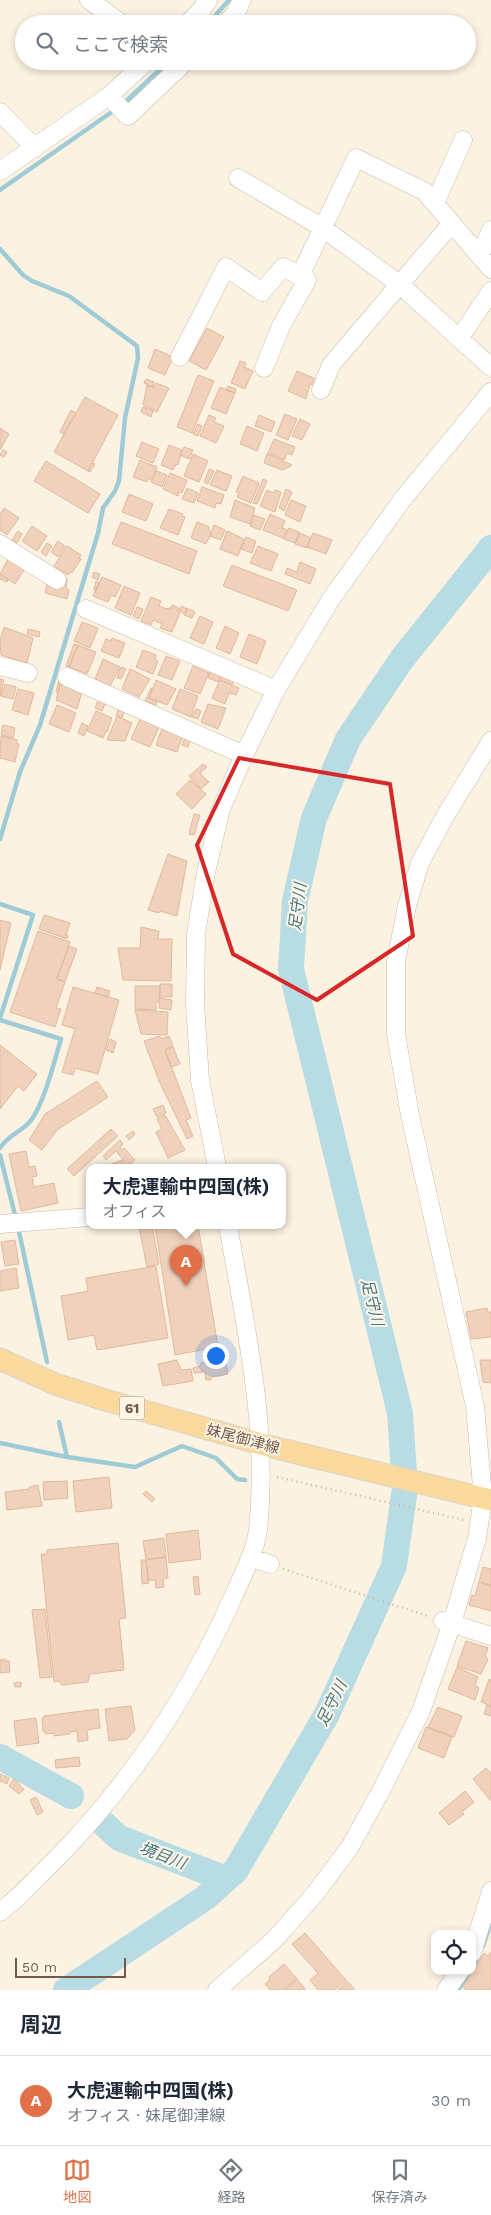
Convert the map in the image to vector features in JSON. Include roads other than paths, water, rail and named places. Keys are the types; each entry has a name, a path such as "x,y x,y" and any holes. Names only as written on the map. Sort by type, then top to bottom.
{"main road":[{"name":"妹尾御津線","path":"0,1359 55,1384 93,1396 264,1445 480,1497"}],"street":[{"path":"89,0 110,15"},
{"path":"197,15 208,0"},
{"path":"234,15 242,0"},
{"path":"0,171 35,148 117,104 141,70"},
{"path":"117,104 128,116 177,70"},
{"path":"0,112 35,148"},
{"path":"435,203 463,140"},
{"path":"300,276 356,158 424,191 485,262"},
{"path":"238,178 323,228 398,284 491,367"},
{"path":"321,390 331,365 398,284 452,223"},
{"path":"485,262 491,230"},
{"path":"180,357 226,267 262,292 283,267 307,280 281,326 264,368"},
{"path":"459,339 491,290"},
{"path":"216,1164 200,1080 195,1004 196,934 206,872 222,810 244,755 276,690 331,599 402,500 491,392"},
{"path":"0,544 56,580"},
{"path":"86,609 276,690"},
{"path":"0,666 28,673"},
{"path":"66,677 244,755"},
{"path":"217,1990 274,1940 314,1895 350,1847 421,1710 476,1538 480,1497 475,1406 410,1115 396,1034 396,961 407,906 420,864 444,818 491,741"},
{"path":"12,1224 86,1217"},
{"path":"0,1912 12,1903 74,1840 142,1759 186,1688 221,1625 250,1558 258,1532 264,1445 229,1229"},
{"path":"250,1558 270,1564"},
{"path":"448,1622 491,1636"},
{"path":"476,1940 491,1891"},
{"path":"446,1990 457,1975"}],"waterway":[{"path":"216,15 229,0"},
{"path":"122,105 159,70"},
{"path":"0,190 116,109"},
{"path":"0,249 23,275 32,281 69,296 137,346 138,358 125,418 119,481 115,491 103,508 98,533 40,725 20,772 0,839"},
{"name":"足守川","path":"66,1990 205,1898 236,1870 327,1714 394,1566 405,1488 400,1413 291,969 295,901 314,818 348,739 402,659 491,548"},
{"path":"0,904 33,915 0,1018"},
{"path":"0,1020 61,1039 49,1080 37,1111 29,1123 8,1139 0,1148"},
{"path":"0,1155 16,1219"},
{"path":"18,1227 47,1362"},
{"path":"59,1422 67,1457"},
{"path":"0,1443 67,1457 135,1467 182,1446 216,1458 237,1479 245,1480"},
{"name":"境目川","path":"0,1757 71,1796"},
{"name":"境目川","path":"104,1824 119,1838 226,1879"},
{"path":"483,1946 491,1922"},
{"path":"476,1960 479,1955"},
{"path":"458,1990 467,1975"}],"place":[{"name":"大虎運輸中四国(株)","path":"186,1286"}]}
